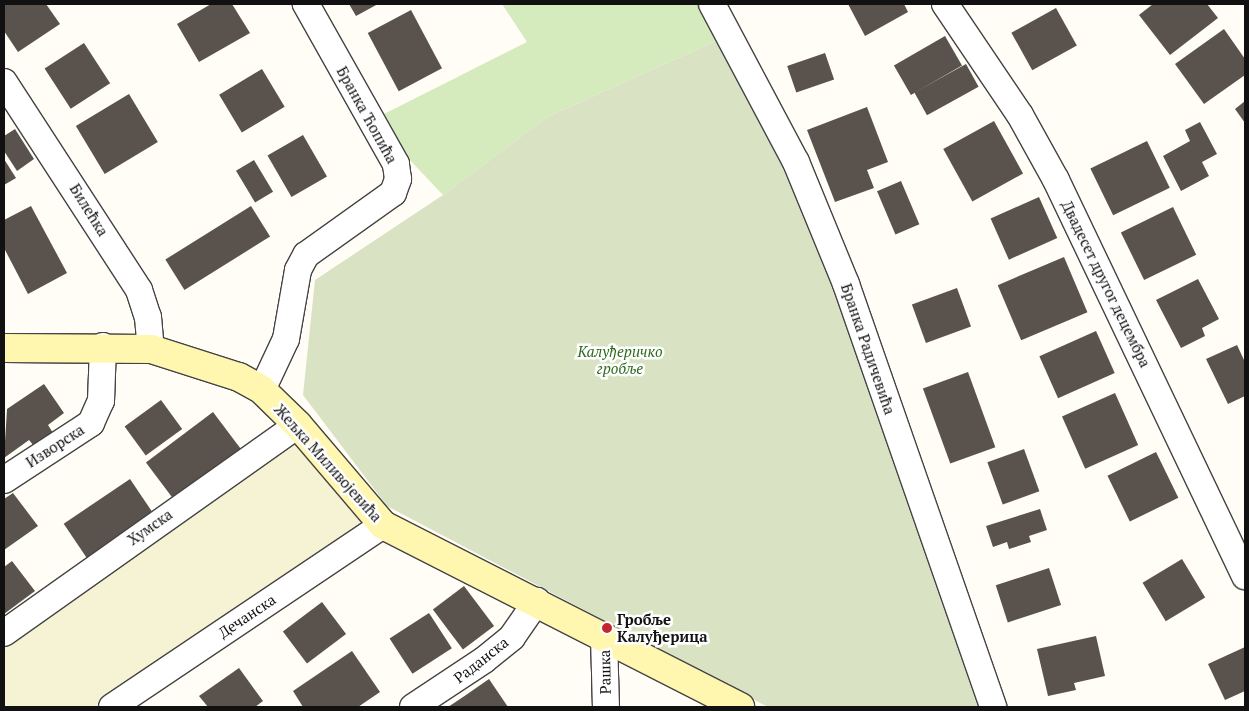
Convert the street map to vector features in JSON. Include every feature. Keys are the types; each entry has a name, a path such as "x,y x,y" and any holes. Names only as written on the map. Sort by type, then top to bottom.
{"street":[{"name":"Бранка Ћопића","path":"262,390 286,339 298,270 306,255 393,193 398,179 396,164 306,4"},
{"name":"Бранка Радичевића","path":"712,4 796,162 846,284 993,707"},
{"name":"Двадесет другог децембра","path":"945,4 1020,115 1056,180 1245,576"},
{"name":"Билећка","path":"4,82 139,290 148,317 151,349"},
{"name":"Жељка Миливојевића","path":"4,348 102,346 151,349 216,366 262,390 298,425 382,525 537,601 740,707"},
{"name":"Изворска","path":"4,480 91,423 101,401 102,346"},
{"name":"Хумска","path":"4,633 298,425"},
{"name":"Дечанска","path":"112,707 382,525"},
{"name":"Раданска","path":"413,707 491,655 512,637 537,601"},
{"name":"Рашка","path":"604,637 606,707"}],"shaded area":[{"path":"298,425 383,525 120,707 4,707 4,633"}],"green space":[{"path":"502,4 710,4 729,35 547,117 443,195 372,120 527,42"},
{"name":"Калуђеричко гробље","path":"729,35 846,284 981,707 768,707 387,506 303,395 315,280 443,195 547,117"}],"building":[{"path":"4,4 46,4 60,24 18,52 4,31"},
{"path":"211,4 232,4 250,33 199,62 177,24"},
{"path":"349,4 378,4 356,16"},
{"path":"848,4 904,4 908,12 865,36"},
{"path":"1153,4 1207,4 1218,18 1170,55 1139,15"},
{"path":"1056,8 1077,46 1032,70 1011,33"},
{"path":"411,10 442,68 399,91 368,33"},
{"path":"1224,29 1245,59 1245,75 1204,104 1175,64"},
{"path":"945,36 962,65 911,95 894,66"},
{"path":"84,43 110,83 71,109 45,69"},
{"path":"825,53 834,79 796,92 787,66"},
{"path":"966,64 979,87 927,115 914,93"},
{"path":"262,69 285,107 242,132 219,95"},
{"path":"129,94 158,142 105,174 76,126"},
{"path":"1245,101 1245,123 1235,109"},
{"path":"867,107 888,162 867,170 874,188 835,202 807,130"},
{"path":"994,121 1023,173 972,202 943,149"},
{"path":"1200,122 1217,154 1202,162 1209,176 1181,191 1163,156 1190,141 1185,130"},
{"path":"15,129 34,159 17,171 4,151 4,136"},
{"path":"303,135 327,177 291,197 267,156"},
{"path":"1147,141 1170,188 1113,215 1090,169"},
{"path":"4,159 16,178 4,185"},
{"path":"254,160 273,192 255,203 236,171"},
{"path":"901,181 919,224 895,234 877,191"},
{"path":"1039,197 1057,238 1009,260 991,219"},
{"path":"31,206 67,273 28,294 4,248 4,220"},
{"path":"251,206 270,237 184,290 165,260"},
{"path":"1173,207 1196,255 1144,280 1121,232"},
{"path":"1064,257 1087,312 1021,340 998,285"},
{"path":"1198,279 1219,319 1202,328 1205,336 1181,348 1156,300"},
{"path":"957,288 971,327 926,343 912,304"},
{"path":"1096,331 1115,373 1058,398 1039,356"},
{"path":"1237,345 1245,362 1245,396 1228,404 1206,359"},
{"path":"968,372 995,447 950,464 923,388"},
{"path":"44,384 64,413 48,425 53,433 34,446 29,440 4,458 7,409"},
{"path":"1115,393 1138,445 1085,469 1062,417"},
{"path":"161,400 182,429 146,456 125,426"},
{"path":"213,412 241,449 174,499 146,463"},
{"path":"1024,449 1039,491 1003,505 987,462"},
{"path":"1156,452 1178,498 1130,522 1107,476"},
{"path":"130,479 155,516 89,561 64,524"},
{"path":"13,493 38,526 4,550 4,499"},
{"path":"1040,509 1047,530 1029,536 1031,542 1009,549 1007,542 993,547 986,526"},
{"path":"1182,559 1205,598 1166,621 1143,583"},
{"path":"12,561 35,591 4,614 4,567"},
{"path":"1049,568 1061,605 1008,622 996,585"},
{"path":"464,586 494,626 463,649 433,609"},
{"path":"322,602 346,634 307,663 283,631"},
{"path":"429,613 452,648 412,674 390,639"},
{"path":"1096,636 1105,676 1074,683 1076,690 1048,696 1037,649"},
{"path":"1245,647 1245,691 1225,700 1208,664"},
{"path":"352,651 380,692 358,707 303,707 293,691"},
{"path":"239,668 263,701 255,707 208,707 199,696"},
{"path":"489,679 508,707 448,707 466,695"}],"place":[{"name":"Гробље Калуђерица","path":"607,628"}]}
